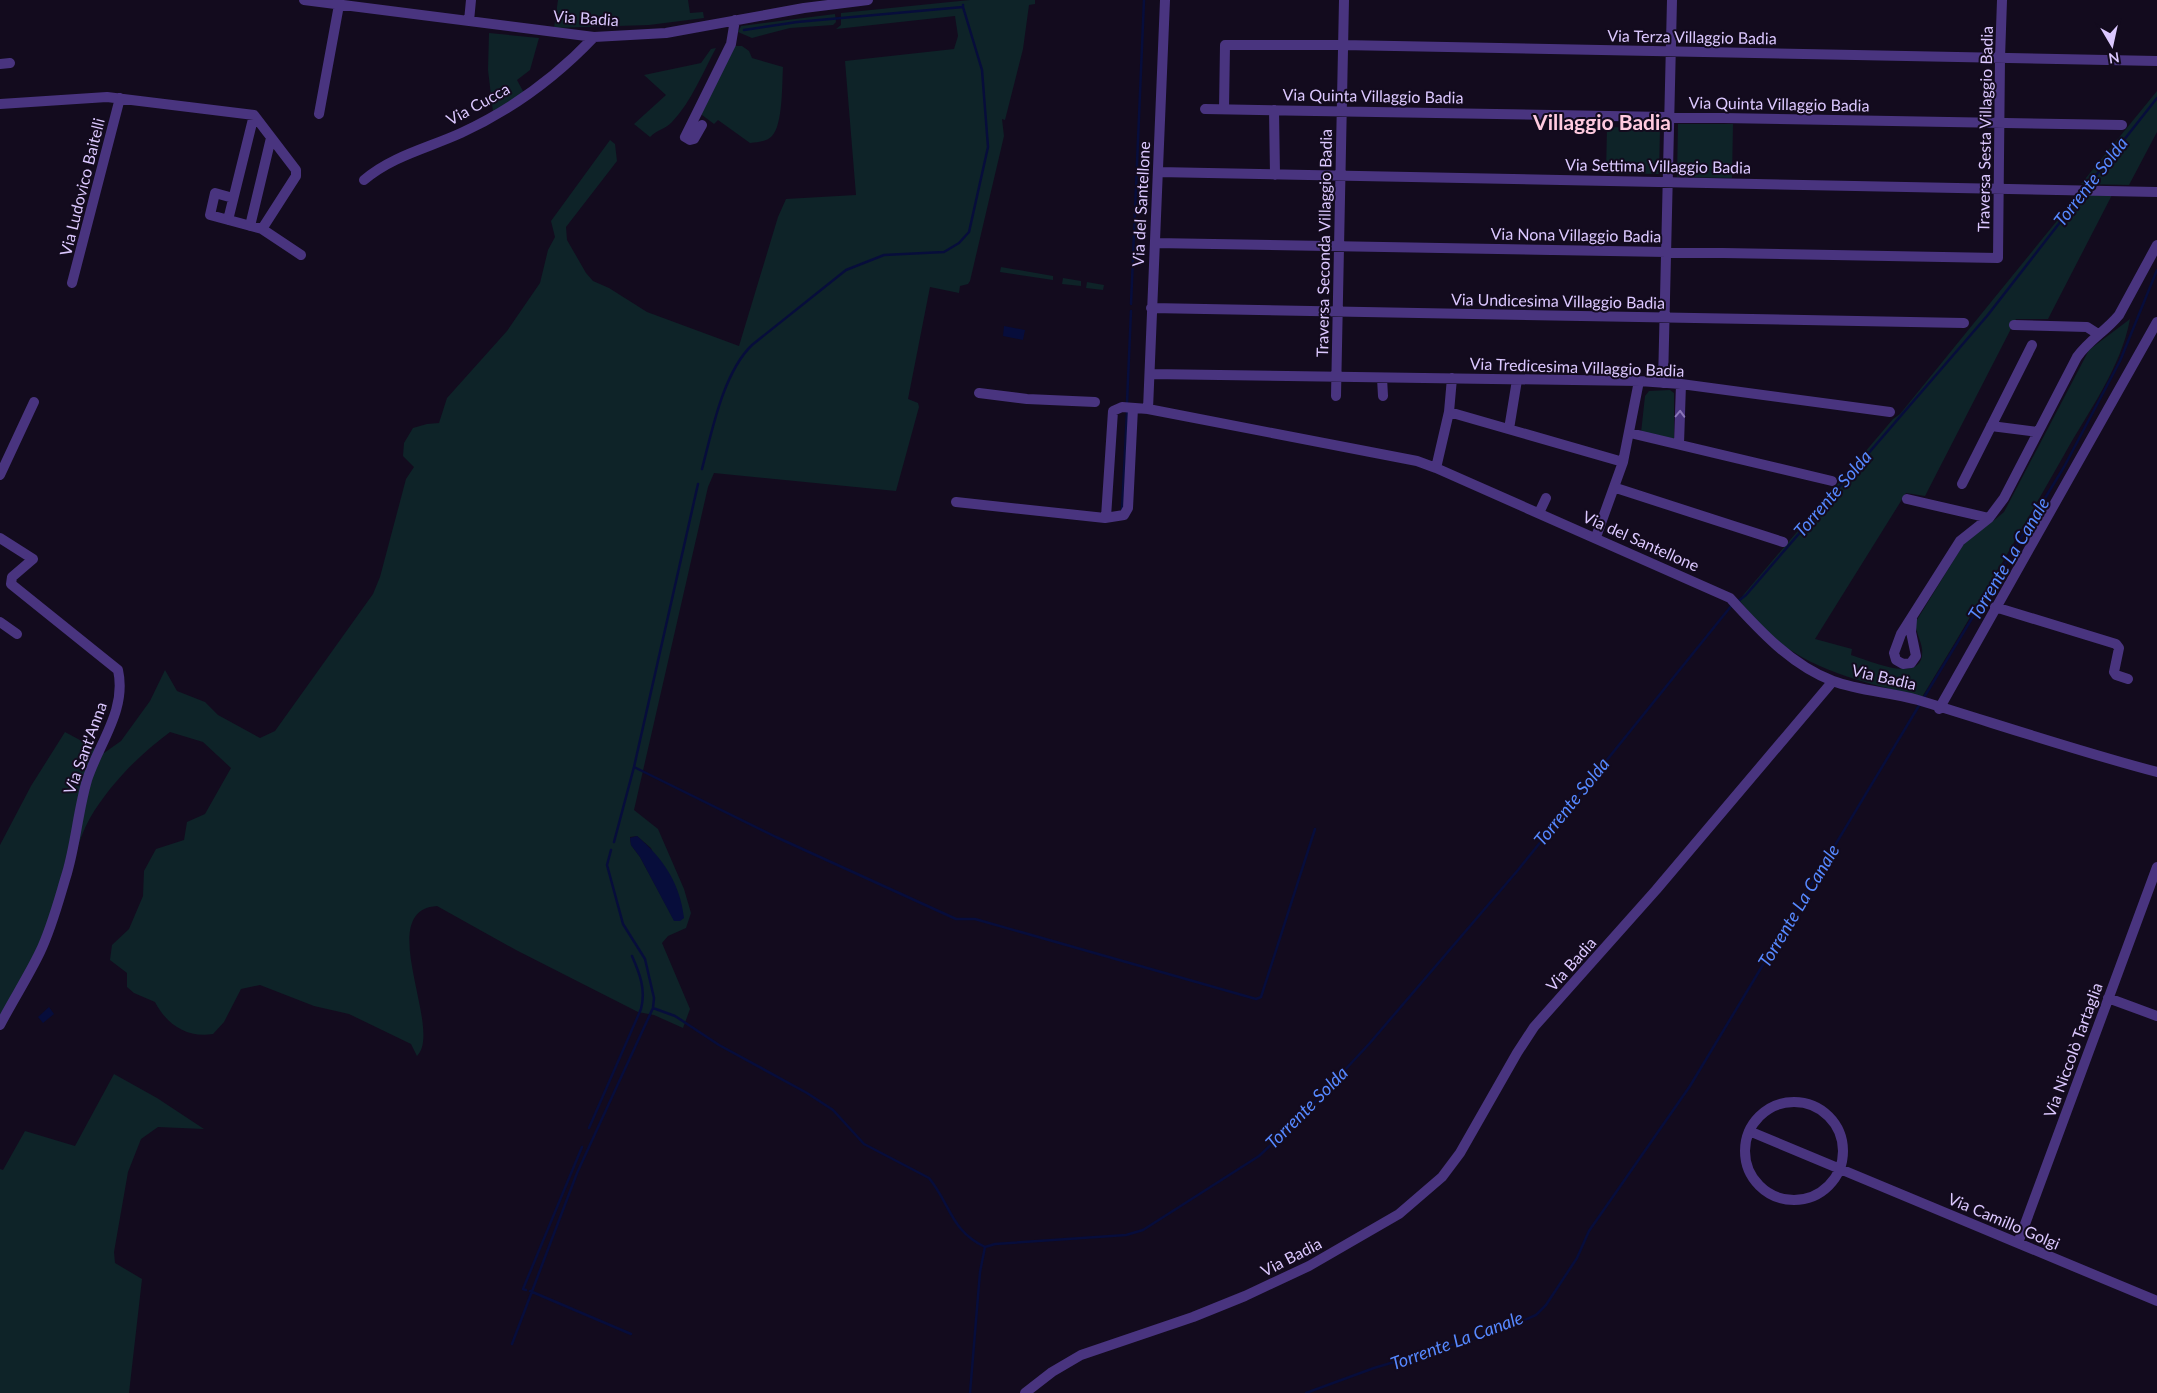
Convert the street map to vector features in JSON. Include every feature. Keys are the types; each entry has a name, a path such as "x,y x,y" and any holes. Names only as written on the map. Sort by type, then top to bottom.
{"street":[{"name":"Via Badia","path":"304,0 343,3 594,37 666,33 804,8 868,0"},
{"path":"469,21 471,0"},
{"name":"Via del Santellone","path":"1148,409 1165,0"},
{"name":"Traversa Seconda Villaggio Badia","path":"1336,396 1336,313 1344,0"},
{"path":"1663,383 1672,0"},
{"name":"Traversa Sesta Villaggio Badia","path":"1998,258 2002,0"},
{"path":"319,114 343,3"},
{"path":"702,125 694,139 690,140 685,137 730,44 735,20"},
{"name":"Via Cucca","path":"364,180 393,162 481,123 535,90 594,37"},
{"name":"Via Terza Villaggio Badia","path":"1224,109 1226,45 1342,45 2157,61"},
{"name":"Via Ludovico Baitelli","path":"0,104 107,97 254,115"},
{"name":"Via Ludovico Baitelli","path":"72,283 120,98"},
{"name":"Via Quinta Villaggio Badia","path":"1205,109 1670,116 2122,126"},
{"path":"1274,110 1275,175"},
{"path":"254,115 296,170 296,176 262,229"},
{"path":"228,220 254,115"},
{"path":"250,226 272,138"},
{"name":"Via Settima Villaggio Badia","path":"1158,172 1998,187 2157,192"},
{"path":"233,198 215,193 210,215 262,229 301,255"},
{"name":"Via Nona Villaggio Badia","path":"1155,244 1667,251 1998,258"},
{"path":"1912,619 1910,628 1916,656 1907,664 1899,663 1894,656 1901,634 1960,541 1989,518 2004,498 2076,357 2098,334 2112,324 2126,306 2157,245"},
{"name":"Via Undicesima Villaggio Badia","path":"1151,308 1336,313 1964,323"},
{"path":"1939,709 2157,322"},
{"path":"2014,325 2087,327 2098,334"},
{"path":"1962,484 2032,345"},
{"name":"Via Tredicesima Villaggio Badia","path":"1150,374 1639,381 1681,384 1890,412"},
{"path":"1382,378 1383,396"},
{"path":"1436,468 1449,412 1452,378"},
{"path":"1509,429 1517,380"},
{"path":"1596,537 1616,488 1630,433 1639,381"},
{"path":"1679,444 1681,384"},
{"path":"979,393 1027,399 1095,402"},
{"path":"0,475 34,402"},
{"name":"Via del Santellone","path":"1106,517 1114,412 1120,407 1148,409 1417,461 1596,537 1730,598 1773,643 1833,681"},
{"path":"956,502 1048,513 1121,517 1128,508 1133,408"},
{"path":"1449,412 1623,462"},
{"path":"1991,426 2038,432"},
{"path":"1630,433 1832,481"},
{"path":"1616,488 1783,542"},
{"path":"1539,513 1546,498"},
{"path":"1907,498 1989,518"},
{"path":"0,538 33,559 12,577 0,580"},
{"name":"Via Sant'Anna","path":"0,1025 40,951 54,916 68,870 79,809 88,779 116,714 121,686 118,670 21,595 11,584 12,577"},
{"path":"1995,607 2116,644 2119,648 2119,655 2114,672 2116,675 2128,679"},
{"path":"0,622 17,634"},
{"path":"1896,645 1907,641 1914,645"},
{"name":"Via Badia","path":"1025,1393 1052,1372 1081,1355 1193,1317 1245,1296 1309,1266 1399,1214 1442,1178 1460,1153 1534,1028 1650,897 1833,681 1998,723 2157,772"},
{"name":"Via Niccolò Tartaglia","path":"2018,1243 2157,867"},
{"path":"2108,998 2157,1016"},
{"path":"1788,1102 1805,1104 1821,1110 1833,1122 1841,1137 1843,1154 1840,1170 1832,1183 1820,1193 1805,1199 1790,1201 1774,1197 1761,1188 1748,1169 1745,1146 1749,1131 1758,1117 1772,1107 1788,1102"},
{"name":"Via Camillo Golgi","path":"1749,1131 2157,1301"}],"green space":[{"path":"558,0 688,0 690,13 703,12 704,18 649,25 554,28"},
{"path":"970,0 1035,0 1035,4 1029,5 1023,49 1005,120 1002,119 1004,136 970,281 968,284 960,286 959,293 930,287 908,399 918,403 919,407 896,491 714,473 708,487 634,810 658,829 684,889 691,913 686,928 668,936 662,943 690,1009 683,1028 654,1015 638,1012 516,950 437,906 419,913 411,927 410,948 413,973 423,1022 423,1042 417,1056 411,1044 349,1014 314,1006 260,985 241,989 224,1022 213,1034 195,1034 179,1028 165,1017 155,1002 134,993 127,987 127,973 110,960 112,945 129,929 143,896 144,871 156,849 184,840 187,822 205,814 231,768 203,742 170,732 147,750 126,771 107,793 90,818 81,836 65,886 48,928 0,1018 0,845 31,786 65,732 104,753 121,741 150,701 165,670 177,691 205,702 218,715 260,738 275,731 373,594 380,577 406,479 414,467 403,456 404,443 413,428 439,423 447,398 507,331 540,283 548,250 555,237 551,221 610,140 615,144 617,161 566,227 567,240 586,273 593,281 609,288 647,312 739,346 778,217 786,199 856,195 845,61 954,49 958,36 955,16 836,29 841,25 841,13","holes":["637,836 651,848 680,921 674,920 640,857 631,845 630,837"]},
{"path":"835,14 836,22 833,25 790,28 752,38 738,32 741,26"},
{"path":"489,33 539,38 530,70 517,80 524,93 493,112 488,70"},
{"path":"731,46 742,46 749,51 752,58 783,67 778,123 776,131 765,141 750,143 718,120 714,124 698,112"},
{"path":"716,48 691,96 670,124 650,137 634,124 666,95 644,75 701,63 711,49"},
{"path":"2157,91 2157,132 2129,185 2081,184"},
{"path":"1678,124 1733,124 1732,178 1677,177"},
{"path":"1607,127 1660,128 1659,174 1606,173"},
{"path":"2078,195 2112,195 2048,319 2016,319 1925,496 1906,493 1815,639 1852,649 1851,655 1882,665 1906,669 1915,667 1921,660 1922,649 1915,623 1963,545 2004,512 2089,350 2130,319 2126,337 2103,389 1922,697 1836,673 1816,665 1797,654 1762,627 1739,600 1893,419 1900,414"},
{"path":"1001,267 1053,276 1053,280 1000,272"},
{"path":"1063,278 1081,281 1081,286 1062,284"},
{"path":"1087,282 1104,285 1103,290 1086,288"},
{"path":"1670,390 1674,393 1674,441 1641,433 1645,396 1649,391"},
{"path":"114,1074 157,1098 204,1129 158,1127 141,1139 128,1172 114,1252 115,1263 142,1279 129,1393 0,1393 0,1169 3,1170 25,1131 75,1146"}],"shaded area":[{"path":"1004,326 1025,330 1023,340 1003,336"},
{"path":"637,836 655,853 669,872 682,905 684,918 680,921 674,921 640,857 631,845 630,838"},
{"path":"49,1007 54,1014 43,1023 38,1017"}],"waterway":[{"path":"1131,304 1144,0"},
{"path":"744,30 797,22 963,7 963,5"},
{"path":"702,469 726,387 733,371 752,345 846,270 884,255 944,252 959,243 969,232 988,147 982,70 963,7"},
{"name":"Torrente Solda","path":"2086,188 2157,98"},
{"name":"Torrente Solda","path":"1737,602 1746,595 1987,316 2082,194"},
{"name":"Torrente La Canale","path":"1923,699 2064,467 2120,361 2157,270"},
{"path":"1127,402 1131,311"},
{"path":"1122,510 1127,412"},
{"path":"614,842 634,767 698,484"},
{"name":"Torrente Solda","path":"970,1393 980,1272 985,1247 995,1244 1126,1235 1143,1230 1259,1156 1302,1116 1369,1044 1518,870 1732,605"},
{"name":"Torrente La Canale","path":"1306,1393 1374,1368 1475,1338 1520,1322 1536,1315 1546,1305 1577,1258 1589,1231 1690,1086 1920,704"},
{"path":"634,767 776,837 956,919 975,919 1256,999 1261,997 1315,829"},
{"path":"512,1344 577,1173 653,1008 654,998 645,959 623,924 607,865 611,850"},
{"path":"589,1128 641,1009 643,995 641,982 632,956"},
{"path":"653,1008 675,1016 719,1045 807,1093 833,1110 864,1144 929,1178 958,1225 973,1240 985,1247"},
{"path":"526,1290 523,1289 582,1147"},
{"path":"530,1291 631,1334"}],"district":[{"name":"Villaggio Badia","path":"1602,123"}]}
